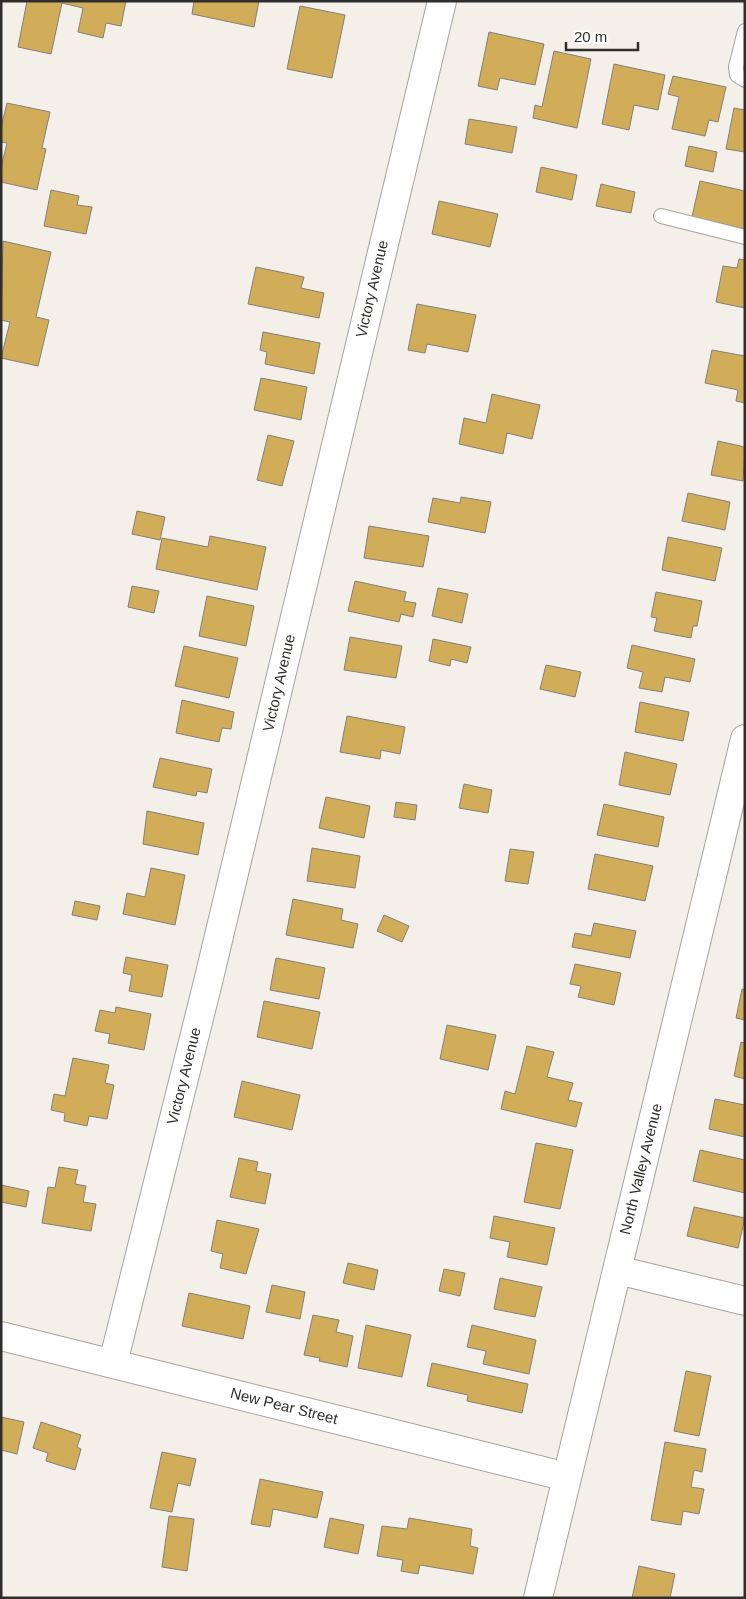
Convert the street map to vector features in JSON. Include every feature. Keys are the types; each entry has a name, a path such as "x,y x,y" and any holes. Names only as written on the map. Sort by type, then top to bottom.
{"street":[{"name":"Victory Avenue","path":"113,1363 210,973 442,1"},
{"name":"North Valley Avenue","path":"538,1598 745,740"},
{"path":"617,1270 745,1301"},
{"name":"New Pear Street","path":"1,1336 567,1477"}],"lane":[{"path":"745,31 736,67 737,75 745,80"},
{"path":"661,216 745,237"}],"building":[{"path":"27,1 126,1 121,26 106,23 103,38 78,32 83,8 62,3 51,54 18,47"},
{"path":"194,1 259,1 254,27 192,14"},
{"path":"300,6 345,15 332,78 287,69"},
{"path":"489,32 544,44 535,85 500,78 497,90 478,86"},
{"path":"554,51 591,59 577,128 533,118 535,105 542,107"},
{"path":"614,64 665,75 658,110 634,105 629,130 602,124"},
{"path":"673,76 726,87 718,122 709,120 705,136 672,129 679,97 668,94"},
{"path":"7,103 50,112 42,148 46,149 37,190 1,182 1,168 7,143 1,142 1,128"},
{"path":"734,108 745,110 745,152 726,149"},
{"path":"469,119 517,127 512,153 465,144"},
{"path":"689,146 717,152 713,172 685,166"},
{"path":"541,167 577,175 572,200 536,192"},
{"path":"700,181 745,191 745,229 692,217"},
{"path":"601,184 635,192 631,213 596,206"},
{"path":"51,190 79,196 77,205 92,207 86,234 44,226"},
{"path":"439,201 498,214 490,247 432,234"},
{"path":"3,241 51,252 36,317 49,320 38,366 1,358 10,322 1,320"},
{"path":"739,259 745,260 745,308 716,302 723,266 737,268"},
{"path":"256,267 304,277 301,288 324,293 319,318 248,304"},
{"path":"417,304 476,315 468,352 427,344 425,353 408,350"},
{"path":"263,332 320,343 314,374 265,364 267,352 260,350"},
{"path":"712,350 745,356 745,403 736,401 738,390 705,383"},
{"path":"261,378 307,387 301,420 254,410"},
{"path":"492,394 540,405 532,439 507,433 503,454 459,444 464,418 486,423"},
{"path":"268,435 294,441 282,486 257,480"},
{"path":"718,441 745,447 743,481 711,475"},
{"path":"688,493 730,502 725,530 682,521"},
{"path":"461,497 491,502 485,533 428,522 433,498 460,503"},
{"path":"137,511 165,517 160,540 132,534"},
{"path":"369,526 429,536 423,567 364,558"},
{"path":"210,536 266,547 257,590 156,569 162,538 208,547"},
{"path":"668,537 722,548 715,581 662,570"},
{"path":"355,581 406,592 404,601 416,603 413,617 401,614 399,622 348,611"},
{"path":"132,586 159,591 154,613 128,607"},
{"path":"438,588 468,594 462,623 432,616"},
{"path":"656,592 702,601 697,626 693,626 691,638 654,631 657,618 651,617"},
{"path":"207,596 254,606 246,646 199,636"},
{"path":"350,637 402,646 396,678 344,670"},
{"path":"433,639 471,647 467,663 451,659 450,666 429,661"},
{"path":"632,645 695,659 690,682 665,677 662,692 639,688 643,672 627,668"},
{"path":"184,646 238,658 229,698 175,686"},
{"path":"546,665 581,672 575,697 540,689"},
{"path":"182,700 234,712 231,729 222,728 219,742 176,733"},
{"path":"640,702 689,712 683,741 635,732"},
{"path":"347,716 405,727 400,754 381,750 380,759 340,752"},
{"path":"625,752 677,764 670,795 619,785"},
{"path":"160,758 212,769 207,793 197,791 196,796 153,787"},
{"path":"464,784 492,790 488,813 459,808"},
{"path":"326,797 370,806 364,838 319,828"},
{"path":"396,802 417,805 415,820 394,817"},
{"path":"604,804 664,817 658,847 597,835"},
{"path":"147,811 204,823 198,855 143,844"},
{"path":"312,848 360,856 355,888 307,881"},
{"path":"510,849 534,852 528,884 505,881"},
{"path":"595,854 653,866 645,901 588,889"},
{"path":"151,868 185,875 175,925 123,914 127,893 145,897"},
{"path":"293,899 343,909 341,920 358,924 353,948 286,935"},
{"path":"75,901 100,906 97,920 72,915"},
{"path":"384,915 409,926 402,942 377,931"},
{"path":"594,923 636,931 630,958 572,947 575,933 591,936"},
{"path":"126,957 168,965 162,997 129,991 132,975 123,973"},
{"path":"276,958 325,968 319,999 270,990"},
{"path":"575,964 621,973 614,1005 578,997 581,986 570,984"},
{"path":"742,989 745,990 745,1020 736,1018"},
{"path":"264,1001 320,1012 312,1049 257,1037"},
{"path":"116,1007 151,1014 144,1050 108,1043 110,1034 95,1031 100,1010 115,1013"},
{"path":"447,1025 496,1035 488,1070 440,1059"},
{"path":"741,1042 745,1043 745,1079 734,1076"},
{"path":"527,1046 554,1052 547,1077 573,1083 568,1100 582,1103 576,1127 501,1109 505,1091 515,1094"},
{"path":"73,1058 109,1065 105,1083 114,1085 107,1119 89,1116 87,1126 64,1121 65,1113 51,1110 54,1094 65,1096"},
{"path":"242,1081 300,1095 292,1130 234,1117"},
{"path":"715,1099 745,1105 745,1137 709,1129"},
{"path":"536,1143 573,1150 560,1209 524,1202"},
{"path":"700,1150 745,1160 745,1193 693,1181"},
{"path":"239,1158 258,1162 256,1171 271,1174 265,1204 230,1197"},
{"path":"59,1167 78,1170 75,1184 86,1186 83,1202 96,1204 91,1231 42,1223 48,1187 55,1188"},
{"path":"1,1185 29,1191 26,1207 1,1202"},
{"path":"694,1207 745,1218 738,1248 687,1236"},
{"path":"494,1216 555,1228 547,1265 507,1257 510,1242 490,1238"},
{"path":"217,1220 259,1229 246,1274 220,1268 223,1254 211,1251"},
{"path":"348,1263 378,1270 374,1290 343,1283"},
{"path":"444,1269 465,1273 460,1296 439,1291"},
{"path":"500,1278 542,1287 535,1317 494,1309"},
{"path":"272,1285 305,1292 300,1319 266,1312"},
{"path":"189,1293 250,1306 243,1339 182,1326"},
{"path":"313,1315 339,1320 336,1332 353,1336 347,1367 319,1361 320,1358 304,1355"},
{"path":"366,1325 411,1335 402,1377 358,1368"},
{"path":"472,1325 536,1340 529,1374 483,1364 486,1351 467,1347"},
{"path":"432,1363 528,1384 522,1413 467,1401 468,1395 427,1386"},
{"path":"686,1371 711,1376 699,1436 674,1431"},
{"path":"1,1417 24,1422 17,1454 1,1450"},
{"path":"41,1422 81,1435 77,1447 81,1449 75,1470 46,1461 48,1453 33,1448"},
{"path":"665,1442 706,1449 702,1472 694,1470 691,1487 704,1489 699,1514 683,1511 681,1525 651,1520"},
{"path":"162,1452 196,1459 190,1486 178,1483 172,1512 150,1508"},
{"path":"260,1479 323,1492 317,1518 273,1509 270,1527 251,1524"},
{"path":"169,1516 194,1519 187,1571 162,1567"},
{"path":"330,1518 364,1525 358,1554 324,1547"},
{"path":"409,1518 472,1529 470,1546 478,1548 473,1574 420,1565 418,1574 401,1571 403,1560 377,1556 382,1526 407,1529"},
{"path":"639,1566 675,1574 670,1598 632,1598"}]}
